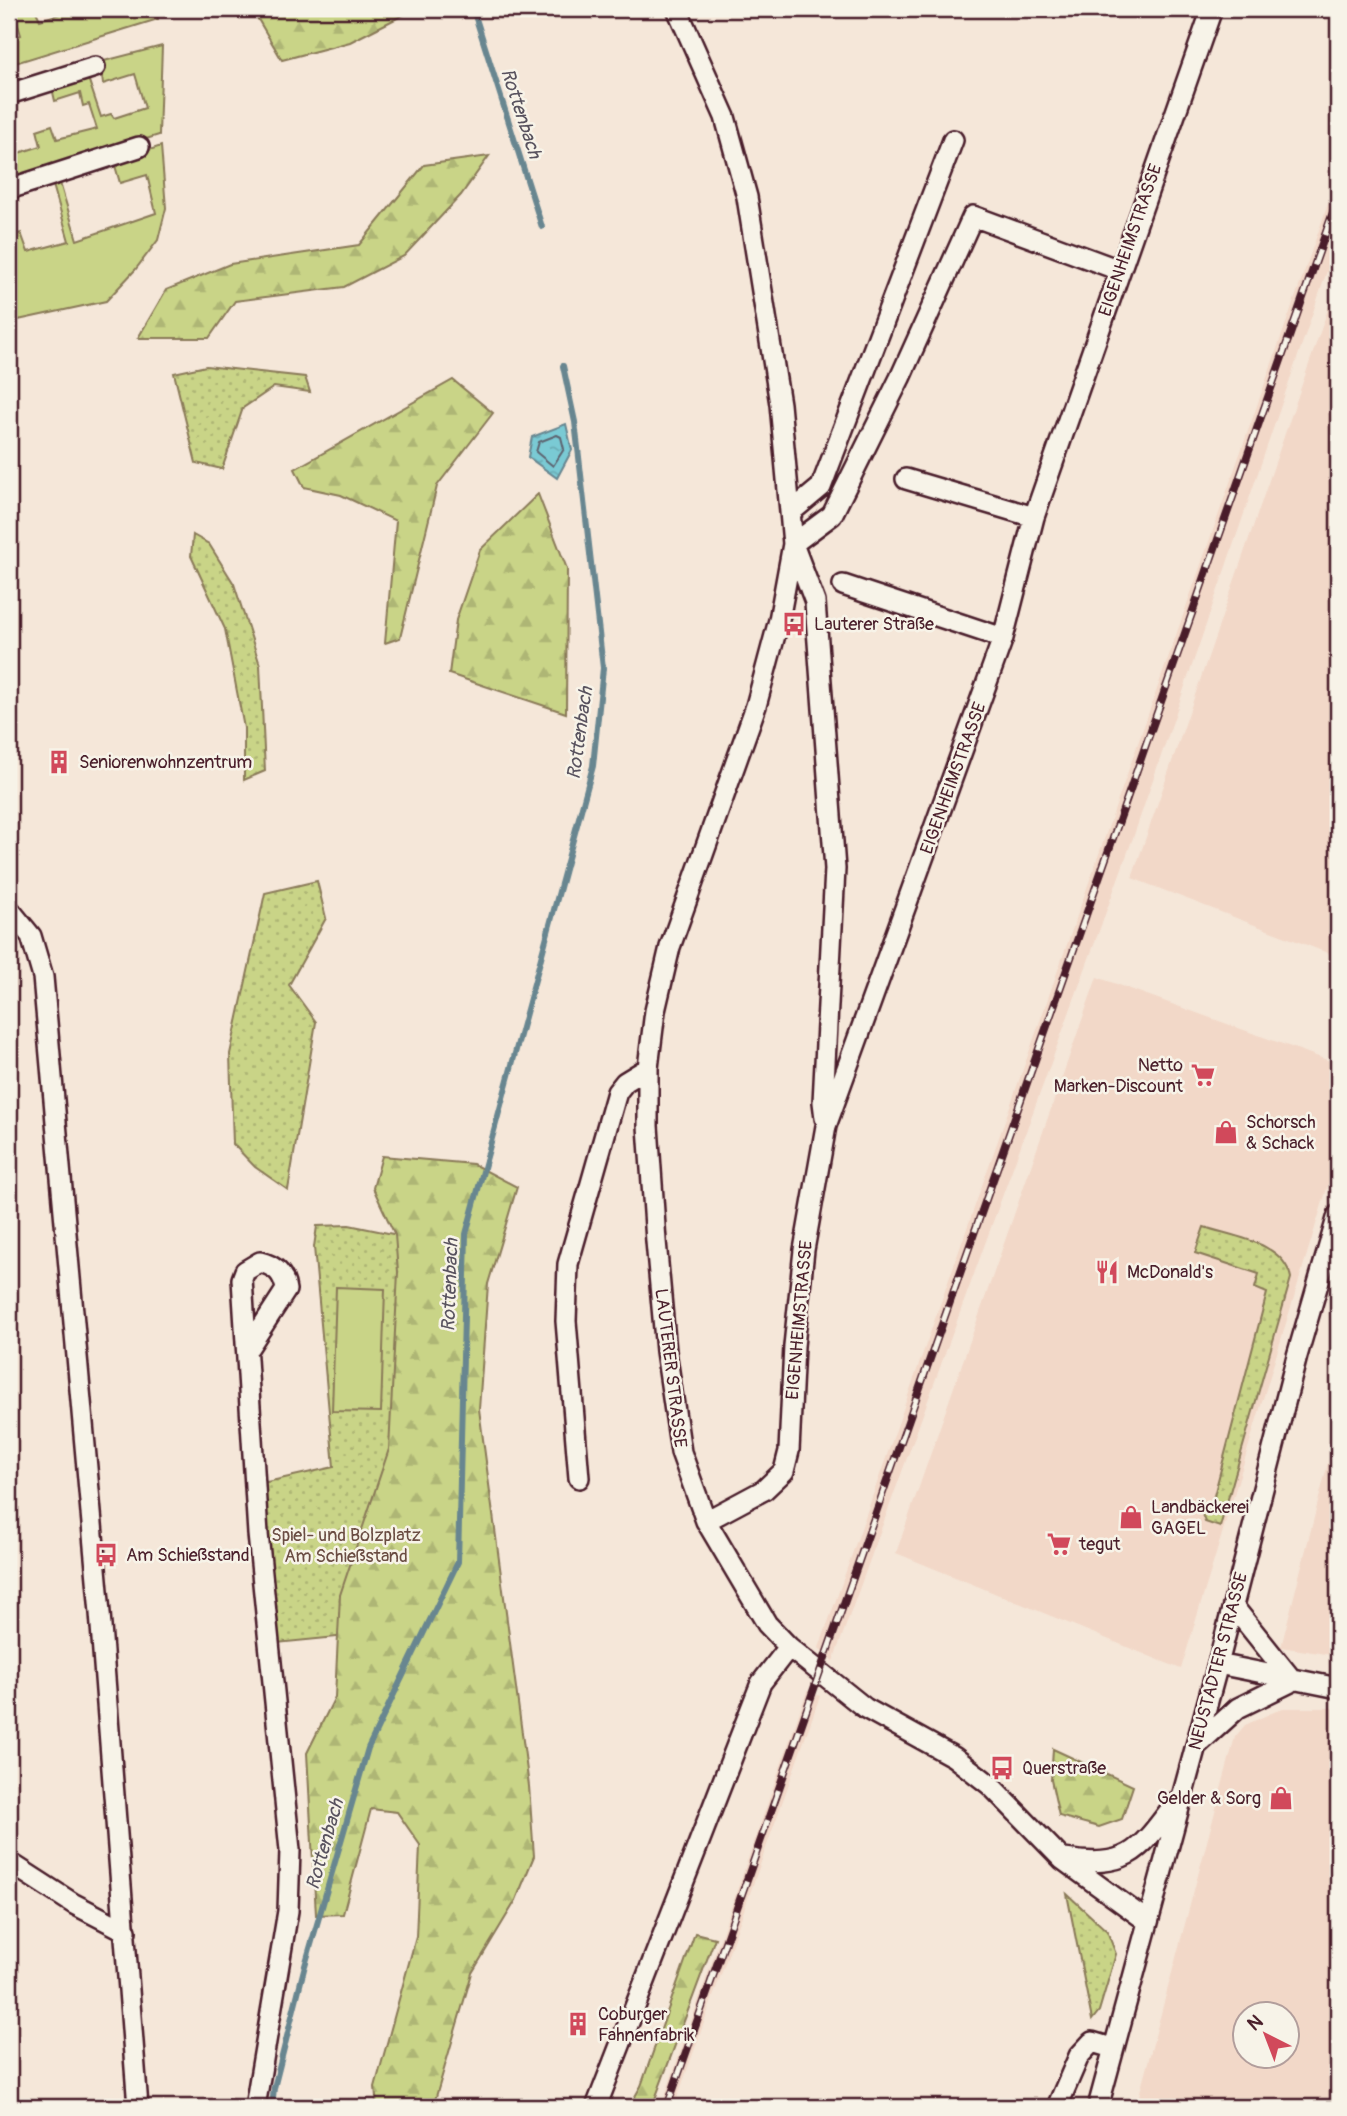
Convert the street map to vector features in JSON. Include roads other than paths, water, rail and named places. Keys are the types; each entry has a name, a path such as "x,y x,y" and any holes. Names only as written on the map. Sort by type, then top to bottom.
{"street":[{"name":"LAUTERER STRASSE","path":"677,9 724,117 747,197 780,404 793,544 779,620 756,706 670,947 655,1011 648,1068 648,1126 667,1351 681,1452 706,1521 767,1623 789,1647 865,1708 954,1757 990,1784 1062,1859 1147,1921"},
{"name":"EIGENHEIMSTRASSE","path":"706,1521 764,1490 784,1471 789,1451 794,1346 804,1250 826,1126 1003,638 1034,517 1212,9"},
{"path":"9,94 95,67"},
{"path":"791,512 821,487 954,140"},
{"path":"9,189 139,147"},
{"path":"826,1126 823,1102 835,869 815,602 793,544 832,515 900,378 973,216 1119,270"},
{"path":"906,479 1034,517"},
{"path":"843,585 1003,638"},
{"path":"9,909 31,936 43,978 126,1931 138,2107"},
{"path":"579,1478 566,1321 568,1264 617,1092 625,1082 648,1068"},
{"name":"NEUSTADTER STRASSE","path":"1098,2107 1218,1664 1297,1356 1338,1215"},
{"path":"249,1347 258,1534 290,1850 288,1912 256,2107"},
{"path":"1233,1606 1293,1681"},
{"path":"596,2107 761,1683 789,1647"},
{"path":"1218,1664 1338,1688"},
{"path":"1195,1747 1238,1708 1293,1681"},
{"path":"1062,1859 1096,1862 1118,1860 1130,1855 1153,1832 1183,1793"},
{"path":"9,1862 74,1904 126,1931"},
{"path":"1057,2107 1079,2056 1092,2042 1112,2048"}],"water":[{"path":"566,424 572,450 557,478 528,457 532,437"}],"waterway":[{"name":"Rottenbach","path":"473,9 542,227"},
{"name":"Rottenbach","path":"272,2107 274,2088 304,1969 368,1748 458,1562 466,1234 593,766 603,668 575,422 563,366"}],"railway":[{"path":"667,2107 1338,198"}],"place":[{"name":"Lauterer Straße","path":"794,624"},
{"name":"Seniorenwohnzentrum","path":"59,762"},
{"name":"Netto Marken-Discount","path":"1203,1075"},
{"name":"Schorsch & Schack","path":"1226,1132"},
{"name":"McDonald's","path":"1107,1272"},
{"name":"Landbäckerei GAGEL","path":"1131,1517"},
{"name":"tegut","path":"1059,1544"},
{"name":"Am Schießstand","path":"106,1555"},
{"name":"Querstraße","path":"1002,1768"},
{"name":"Gelder & Sorg","path":"1281,1798"},
{"name":"Coburger Fahnenfabrik","path":"578,2024"}],"park label":[{"name":"Spiel- und Bolzplatz Am Schießstand","path":"346,1545"}]}
